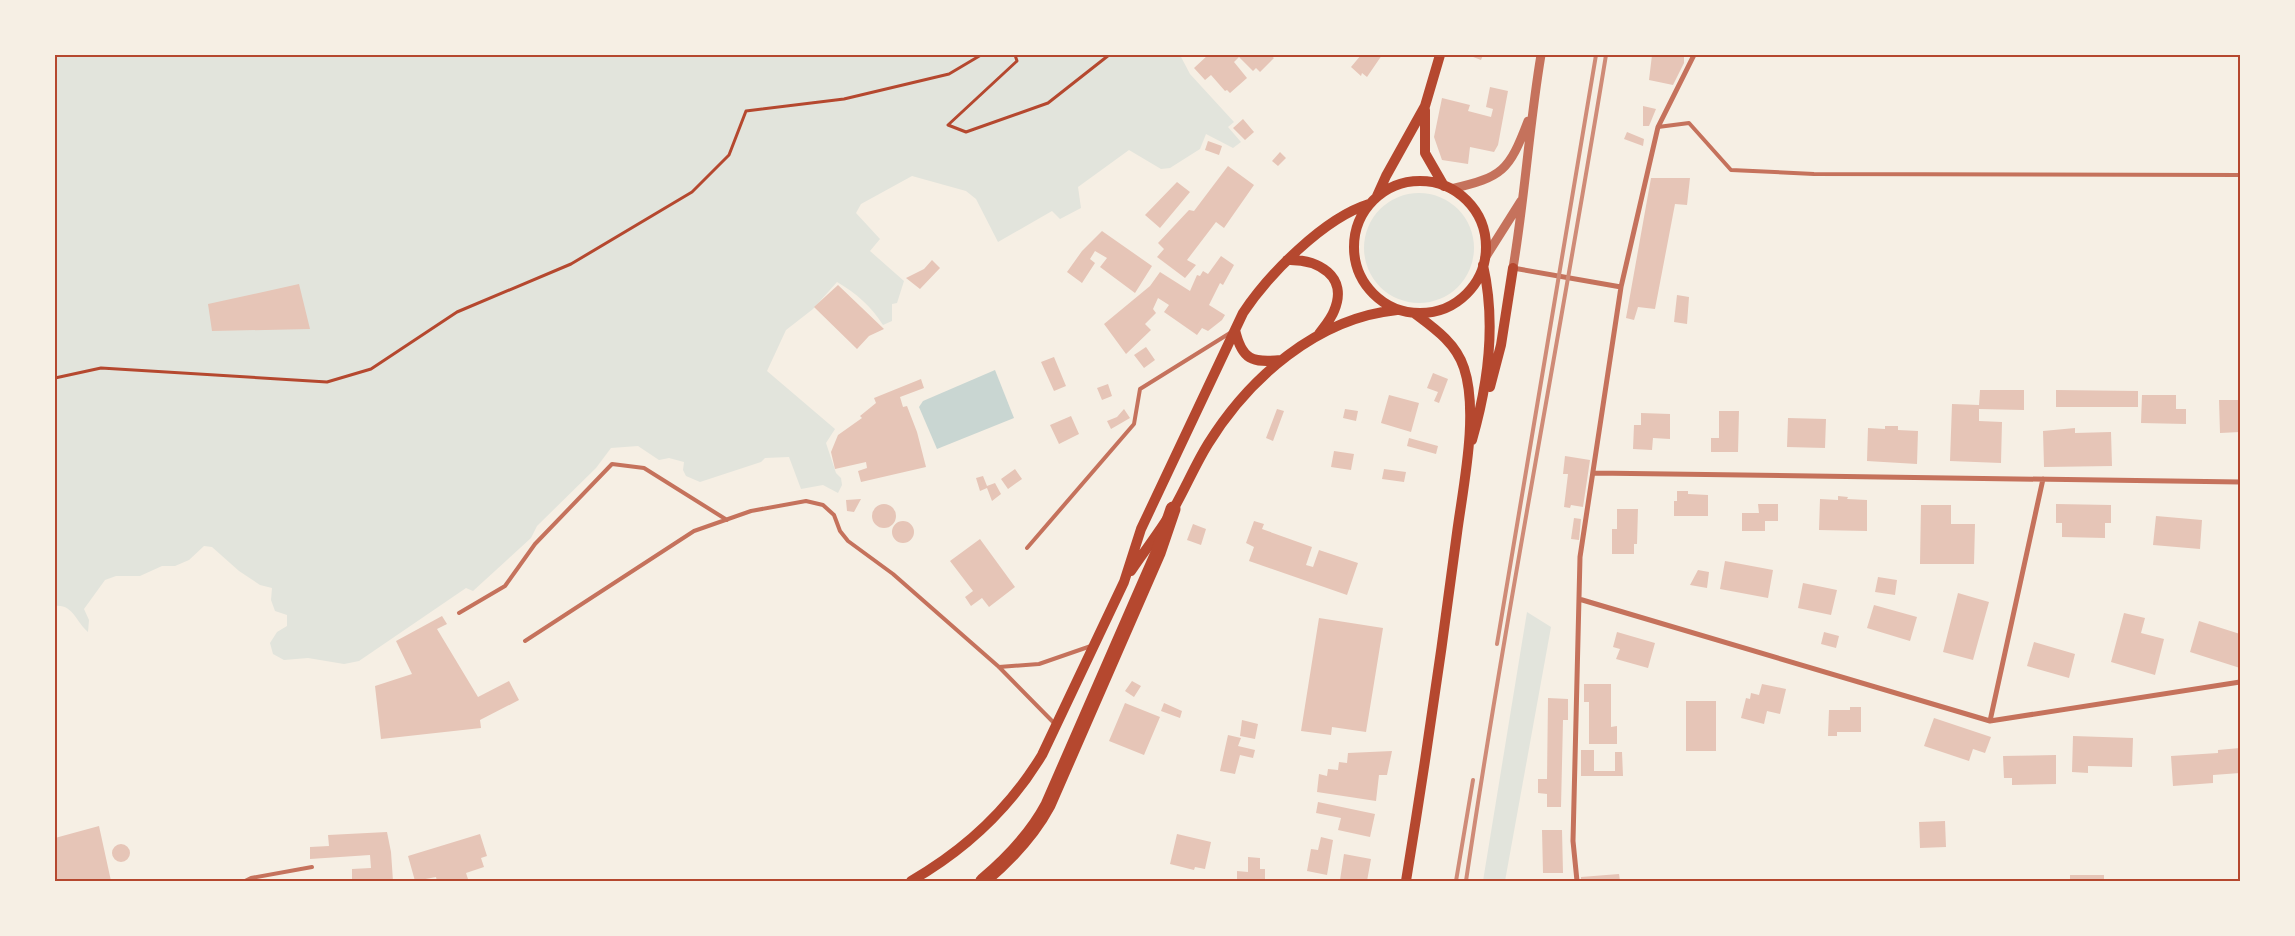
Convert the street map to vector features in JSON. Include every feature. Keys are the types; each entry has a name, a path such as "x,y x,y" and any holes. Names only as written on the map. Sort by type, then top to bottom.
{"highway":[{"path":"983,881 1033,830 1048,805 1140,595 1164,538 1173,510"}],"main road":[{"path":"1377,196 1425,106 1440,55"},
{"path":"1425,106 1425,153 1448,188 1470,205 1482,226 1486,242 1484,262 1489,333 1484,397 1466,463"},
{"path":"1448,188 1430,182 1409,182 1389,189 1377,196 1369,204 1360,218 1355,233 1353,249 1356,265 1362,280 1371,292 1384,303 1398,310 1414,313 1444,309 1457,302 1469,292 1478,279 1484,262"},
{"path":"911,881 949,857 1002,810 1026,782 1057,726 1124,582 1140,529 1243,312 1258,290 1288,260 1342,216 1369,204"},
{"path":"1288,260 1314,262 1324,268 1333,278 1338,290 1334,313 1317,336"},
{"path":"1484,397 1490,387 1497,362 1513,268"},
{"path":"1124,582 1173,510 1221,425 1281,360 1317,336 1377,312 1398,310"},
{"path":"1406,881 1425,764 1466,463 1469,413 1468,387 1464,367 1444,336 1414,313"},
{"path":"1235,330 1241,350 1246,356 1261,362 1281,360"}],"street":[{"path":"1541,55 1532,111 1524,197 1513,268 1621,287"},
{"path":"1577,881 1573,841 1580,557 1621,287 1658,127 1694,55"},
{"path":"1448,188 1484,181 1498,175 1507,166 1514,154 1532,111"},
{"path":"1484,262 1524,197"},
{"path":"1594,473 2240,482"},
{"path":"1990,721 2043,479"},
{"path":"1579,598 1990,721 2240,682"}],"lane":[{"path":"1658,127 1689,123 1731,170 1814,174 2240,175"},
{"path":"1027,548 1134,424 1140,389 1235,330"},
{"path":"459,613 505,586 535,544 612,464 644,468 726,520"},
{"path":"525,640 694,531 751,511 806,501 823,505 834,515 840,531 848,541 893,574 999,668 1057,726"},
{"path":"999,668 1039,664 1095,644"},
{"path":"245,881 251,878 312,866"}],"path":[{"path":"55,378 101,368 327,382 371,370 457,312 571,264 692,192 729,155 746,111 844,99 949,74 981,55"},
{"path":"1015,55 1016,61 948,125 966,132 1048,103 1109,55"}],"shaded area":[{"path":"55,55 1180,55 1190,74 1234,122 1228,127 1241,142 1233,148 1206,134 1200,149 1170,168 1161,169 1129,150 1078,187 1081,208 1060,219 1052,211 998,242 976,199 966,191 912,176 861,204 856,213 880,239 870,251 904,281 897,303 892,304 892,321 883,325 863,301 837,282 813,309 786,330 767,371 835,429 826,443 836,473 841,478 842,485 838,493 823,485 801,489 789,457 765,458 761,462 700,482 686,476 683,470 684,462 669,458 659,460 638,446 611,448 596,468 537,526 531,538 473,591 466,588 359,661 344,664 308,658 284,660 273,654 270,643 277,632 287,626 287,615 275,611 271,600 272,588 260,585 239,571 212,547 204,546 189,560 175,566 162,566 140,576 116,576 105,580 84,609 89,620 88,632 74,614 66,608 55,606"},
{"path":"1419,193 1440,197 1458,209 1470,227 1474,248 1470,269 1458,287 1440,299 1419,303 1398,299 1380,287 1368,269 1364,248 1368,227 1380,209 1398,197"},
{"path":"995,370 1014,418 937,449 919,407 923,401"},
{"path":"1527,612 1551,627 1505,881 1483,881"}],"building":[{"path":"1208,55 1270,55 1274,58 1260,72 1256,68 1253,71 1239,57 1234,62 1247,78 1230,93 1227,90 1225,91 1211,75 1205,80 1194,68"},
{"path":"1361,55 1382,55 1367,77 1362,73 1361,76 1351,67"},
{"path":"1468,55 1483,55 1481,60"},
{"path":"1652,55 1684,57 1684,63 1673,85 1649,80"},
{"path":"1490,87 1508,91 1498,145 1494,152 1470,147 1468,164 1442,160 1434,137 1442,98 1470,105 1468,111 1491,117 1493,109 1486,107"},
{"path":"1643,106 1656,109 1649,126 1643,126"},
{"path":"1243,119 1254,132 1245,140 1233,128"},
{"path":"1627,132 1644,139 1643,146 1624,139"},
{"path":"1208,141 1222,146 1219,155 1205,150"},
{"path":"1280,152 1286,158 1278,166 1272,161"},
{"path":"1228,166 1254,185 1224,228 1216,222 1187,260 1196,265 1185,278 1157,257 1164,249 1158,243 1189,210 1194,211"},
{"path":"1651,178 1690,178 1687,205 1675,204 1655,309 1638,307 1634,320 1626,318"},
{"path":"1177,182 1190,192 1160,228 1145,215"},
{"path":"1102,231 1152,266 1135,293 1100,267 1107,258 1095,251 1090,259 1095,263 1082,283 1067,272 1082,251"},
{"path":"1221,256 1234,265 1223,285 1220,283 1209,305 1225,315 1222,320 1208,331 1202,328 1197,335 1164,312 1169,305 1158,298 1153,309 1156,313 1145,324 1151,330 1126,354 1104,324 1150,286 1160,272 1190,291 1197,275 1200,276 1203,271 1208,274"},
{"path":"932,260 940,268 920,289 906,278 924,269"},
{"path":"299,284 310,329 212,331 208,304"},
{"path":"838,285 884,329 869,336 857,349 814,307"},
{"path":"1677,295 1689,297 1687,324 1674,322"},
{"path":"1146,347 1155,360 1144,368 1134,355"},
{"path":"1054,357 1066,386 1054,391 1041,362"},
{"path":"1433,373 1448,379 1439,403 1434,401 1438,392 1427,388"},
{"path":"921,379 924,388 900,397 903,407 907,406 917,432 926,467 861,482 858,471 867,468 866,462 835,469 831,452 838,435 862,418 860,416 876,403 874,398"},
{"path":"1108,384 1112,396 1102,400 1097,388"},
{"path":"1980,390 2024,390 2024,410 1979,409 1979,421 2002,422 2001,463 1950,461 1952,404 1979,405"},
{"path":"2056,390 2138,391 2138,407 2056,407"},
{"path":"1389,395 1419,403 1411,432 1381,423"},
{"path":"2142,395 2176,395 2176,409 2186,409 2186,424 2141,423"},
{"path":"2219,400 2240,400 2240,432 2220,433"},
{"path":"1124,409 1130,418 1111,429 1107,421 1117,417"},
{"path":"1277,409 1284,411 1273,441 1266,438"},
{"path":"1345,409 1358,411 1356,421 1343,418"},
{"path":"1719,411 1739,411 1738,452 1711,452 1711,438 1719,438"},
{"path":"1641,413 1670,414 1670,439 1653,438 1652,450 1633,449 1634,425 1641,425"},
{"path":"1071,416 1079,434 1059,444 1050,425"},
{"path":"1788,418 1826,419 1825,448 1787,447"},
{"path":"1885,426 1898,426 1898,430 1918,431 1917,464 1867,461 1868,428 1885,429"},
{"path":"2075,428 2075,433 2111,432 2112,466 2044,467 2043,431"},
{"path":"1409,438 1438,446 1436,454 1407,446"},
{"path":"1334,451 1354,454 1351,470 1331,467"},
{"path":"1565,456 1590,460 1583,507 1571,505 1570,508 1564,507 1568,474 1563,474"},
{"path":"1015,469 1022,479 1008,489 1001,479"},
{"path":"1384,469 1406,472 1404,482 1382,479"},
{"path":"983,476 987,486 995,483 1001,494 992,501 987,488 980,491 976,478"},
{"path":"1677,491 1688,491 1688,494 1708,495 1708,516 1674,516 1674,501 1677,501"},
{"path":"1838,496 1848,497 1847,499 1867,500 1867,531 1819,530 1820,499 1838,500"},
{"path":"861,499 854,512 847,511 846,500"},
{"path":"884,504 892,508 896,516 892,524 884,528 876,524 872,516 876,508"},
{"path":"1758,504 1778,504 1778,521 1765,521 1765,531 1742,531 1742,513 1759,513"},
{"path":"2056,504 2111,505 2111,523 2105,523 2105,538 2062,537 2062,523 2056,523"},
{"path":"1921,505 1951,505 1951,524 1975,524 1974,564 1920,564"},
{"path":"1617,509 1638,509 1637,544 1634,544 1634,554 1612,554 1612,529 1617,529"},
{"path":"2156,516 2202,520 2200,549 2153,545"},
{"path":"1574,518 1581,519 1579,540 1571,539"},
{"path":"903,521 911,524 914,532 911,540 903,543 895,540 892,532 895,524"},
{"path":"1254,521 1264,524 1262,529 1312,547 1306,565 1313,567 1319,550 1358,563 1347,595 1249,561 1254,547 1246,543"},
{"path":"1193,524 1206,529 1201,545 1187,540"},
{"path":"980,539 1015,587 989,607 982,598 971,606 965,597 973,591 950,561"},
{"path":"1725,561 1773,570 1768,598 1720,589"},
{"path":"1698,570 1709,572 1707,588 1690,585"},
{"path":"1878,577 1897,580 1895,595 1875,592"},
{"path":"1803,583 1837,590 1831,615 1798,608"},
{"path":"1958,593 1989,602 1973,660 1943,652"},
{"path":"1874,605 1917,617 1910,641 1867,628"},
{"path":"2124,613 2145,618 2141,633 2164,639 2155,675 2111,662"},
{"path":"442,616 447,624 437,629 478,697 509,681 519,700 480,720 481,728 381,739 375,686 412,674 396,641"},
{"path":"1319,618 1383,628 1366,732 1332,727 1331,735 1301,731"},
{"path":"2199,621 2240,634 2240,668 2190,652"},
{"path":"1617,632 1655,643 1648,668 1616,659 1620,649 1613,647"},
{"path":"1824,632 1839,636 1836,648 1821,644"},
{"path":"2034,642 2075,654 2069,678 2027,666"},
{"path":"1132,681 1141,686 1134,697 1125,691"},
{"path":"1584,684 1611,684 1611,727 1617,726 1617,744 1589,744 1589,702 1584,702"},
{"path":"1762,684 1786,689 1780,714 1767,711 1764,724 1741,718 1746,698 1750,699 1751,693 1759,695"},
{"path":"1548,698 1568,699 1568,720 1563,720 1561,807 1547,807 1547,794 1538,793 1538,779 1547,779"},
{"path":"1686,701 1716,701 1716,751 1686,751"},
{"path":"1125,703 1160,717 1144,755 1109,741"},
{"path":"1164,703 1182,711 1180,718 1161,711"},
{"path":"1850,707 1861,707 1861,732 1837,732 1837,736 1828,736 1829,710 1850,710"},
{"path":"1934,718 1991,737 1985,753 1973,749 1969,761 1924,746"},
{"path":"1242,720 1258,724 1255,739 1240,736"},
{"path":"1228,735 1241,738 1238,746 1255,750 1253,758 1240,755 1235,774 1220,771"},
{"path":"2073,736 2133,738 2132,767 2088,766 2088,773 2072,772"},
{"path":"2240,748 2240,773 2213,775 2213,783 2173,786 2171,756 2218,753 2218,750"},
{"path":"1581,750 1594,750 1594,771 1615,771 1615,752 1622,752 1623,776 1581,776"},
{"path":"1392,751 1387,775 1379,775 1376,801 1317,792 1319,774 1327,776 1328,769 1338,770 1339,762 1347,763 1348,753"},
{"path":"2056,755 2056,784 2012,785 2012,778 2004,778 2003,756"},
{"path":"1318,802 1375,814 1370,837 1338,830 1341,818 1316,813"},
{"path":"1945,821 1946,847 1920,848 1919,822"},
{"path":"99,826 111,881 55,881 55,838"},
{"path":"1542,830 1562,830 1563,873 1543,873"},
{"path":"387,832 391,852 393,881 352,881 352,869 371,868 370,855 310,859 310,847 329,846 328,835"},
{"path":"480,834 487,856 481,858 484,867 466,873 468,879 437,881 436,877 415,881 408,856"},
{"path":"1177,834 1211,842 1205,869 1195,867 1194,870 1170,864"},
{"path":"1321,837 1333,840 1327,875 1307,871 1311,849 1318,850"},
{"path":"121,844 127,847 130,853 127,859 121,862 115,859 112,853 115,847"},
{"path":"1344,854 1371,859 1367,881 1340,880"},
{"path":"1248,857 1260,858 1260,869 1265,869 1265,881 1237,881 1237,871 1248,872"},
{"path":"1619,874 1620,881 1581,881 1581,877"},
{"path":"2070,875 2104,875 2104,881 2070,881"}],"railway":[{"path":"1497,644 1596,55"},
{"path":"1466,881 1516,571 1606,55"},
{"path":"1456,881 1473,780"}]}
